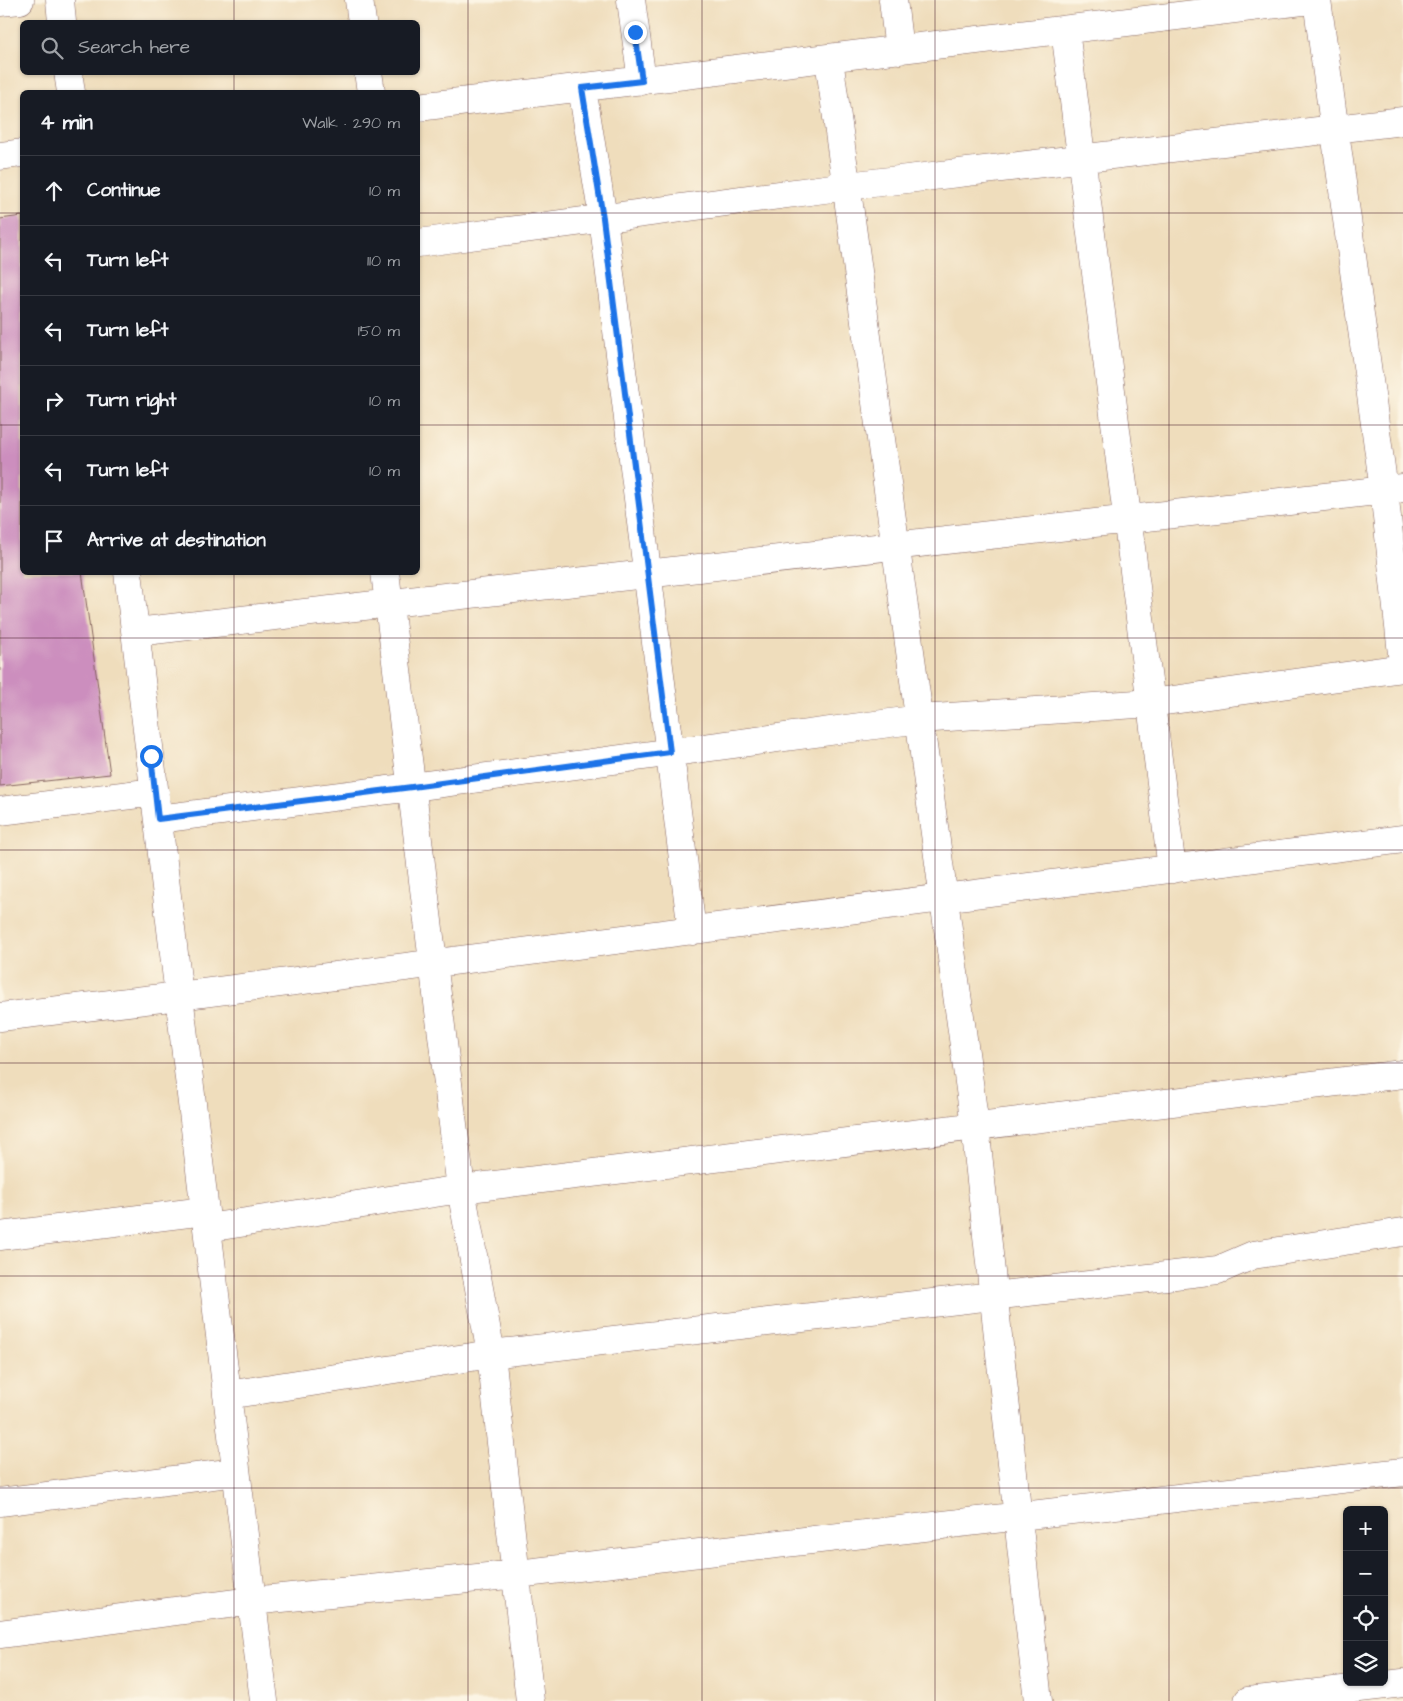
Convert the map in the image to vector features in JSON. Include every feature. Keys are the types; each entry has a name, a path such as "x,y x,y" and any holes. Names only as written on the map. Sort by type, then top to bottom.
{"street":[{"path":"0,2 20,0"},
{"path":"60,0 62,20"},
{"path":"359,0 362,20"},
{"path":"631,0 642,81"},
{"path":"893,0 899,50"},
{"path":"420,107 1065,30 1171,9 1311,0"},
{"path":"1317,0 1335,128 1393,489 1403,663"},
{"path":"1065,30 1172,869"},
{"path":"829,59 975,1126 1038,1701"},
{"path":"68,75 71,90"},
{"path":"368,75 371,90"},
{"path":"582,88 603,218 692,931"},
{"path":"420,243 847,186 1403,121"},
{"path":"0,156 20,153"},
{"path":"136,632 1393,489"},
{"path":"128,575 264,1701"},
{"path":"385,575 461,1189 491,1354 530,1701"},
{"path":"158,819 920,719 1151,703 1403,668"},
{"path":"0,811 155,792"},
{"path":"0,1018 1403,839"},
{"path":"0,1236 206,1219 1403,1074"},
{"path":"227,1395 491,1354 1218,1270 1254,1255 1403,1232"},
{"path":"0,1502 236,1472"},
{"path":"0,1634 252,1601 516,1574 1403,1472"},
{"path":"1248,1701 1403,1683"}],"building":[{"path":"20,216 20,575 82,575 110,774 0,786 0,219"}],"route":[{"path":"151,756 158,819 670,752 603,218 582,88 642,81 635,32"}]}
